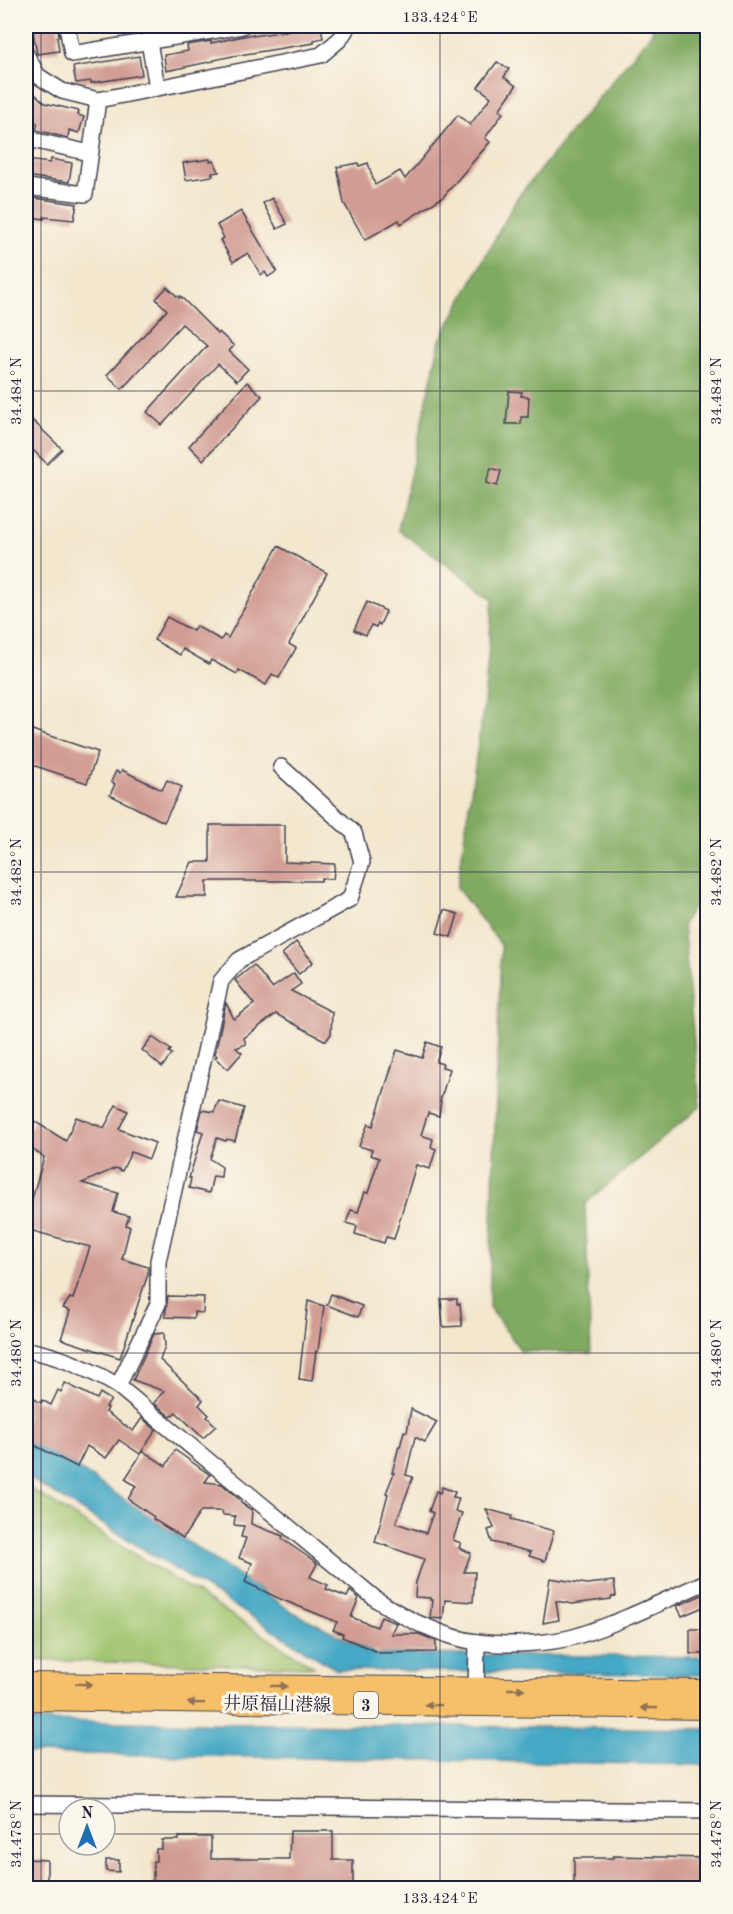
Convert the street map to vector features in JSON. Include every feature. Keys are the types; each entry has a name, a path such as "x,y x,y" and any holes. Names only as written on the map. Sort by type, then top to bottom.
{"main road":[{"name":"井原福山港線","path":"26,1683 476,1690 708,1690"},
{"name":"井原福山港線","path":"26,1700 476,1690 708,1709"}],"street":[{"path":"67,26 72,54 242,26"},
{"path":"26,54 38,76 62,91 98,100 321,55 340,39 348,26"},
{"path":"149,42 157,87"},
{"path":"26,187 85,194 98,100"},
{"path":"26,136 32,140 90,153"},
{"path":"118,1386 158,1304 158,1261 221,981 239,960 350,899 362,862 354,833 281,767"},
{"path":"26,1350 41,1352 90,1370 118,1386 377,1600 423,1626 477,1646 543,1642 575,1637 708,1581"},
{"path":"476,1690 477,1646"},
{"path":"26,1804 708,1811"}],"green space":[{"path":"651,26 707,26 708,881 683,924 700,1107 585,1204 591,1353 521,1351 489,1307 501,945 457,888 484,703 493,598 398,530 440,340 517,198 653,31"},
{"path":"26,1486 314,1667 26,1660"}],"water":[{"path":"26,1434 293,1612 376,1654 707,1657 707,1675 337,1670 26,1476"},
{"path":"26,1721 707,1729 707,1765 26,1753"}],"building":[{"path":"32,26 58,26 59,51 37,54"},
{"path":"293,26 321,26 323,38 314,40 314,43 233,56 166,71 164,55 188,51 187,45 294,30"},
{"path":"139,56 142,75 91,83 91,81 76,83 73,67"},
{"path":"497,62 509,69 504,77 516,86 499,110 503,113 485,138 490,142 443,197 401,224 399,220 365,240 344,203 337,167 358,163 359,166 368,163 375,185 400,171 405,179 458,115 470,125 491,97 478,87"},
{"path":"26,86 45,103 79,111 78,115 84,117 79,133 69,130 68,138 36,130 38,124 26,113"},
{"path":"51,159 72,163 69,182 26,176 26,160 50,163"},
{"path":"210,159 214,161 219,172 212,173 213,176 186,180 183,163"},
{"path":"26,197 77,204 74,220 26,216"},
{"path":"272,198 287,224 277,229 263,203"},
{"path":"241,211 277,271 268,277 265,272 261,275 248,253 233,262 220,240 224,238 217,225"},
{"path":"167,287 179,298 180,296 218,334 219,332 234,346 229,351 248,369 237,381 218,364 162,425 147,412 207,346 182,324 122,389 107,375 167,310 156,299"},
{"path":"247,382 262,396 203,460 189,446"},
{"path":"509,391 522,392 521,396 529,397 528,417 521,417 521,424 506,424"},
{"path":"26,414 62,449 47,464 26,443"},
{"path":"491,468 501,471 497,486 486,483"},
{"path":"278,546 327,573 289,644 296,648 279,678 272,674 266,685 239,670 237,674 211,660 209,664 183,649 180,655 154,640 167,617 193,631 196,626 221,640 224,635 228,638"},
{"path":"367,602 386,611 380,625 378,623 376,627 371,625 366,635 354,630"},
{"path":"26,728 98,752 87,783 26,763"},
{"path":"122,770 162,790 167,780 182,787 164,822 110,795 115,784 111,782 116,771 120,773"},
{"path":"210,825 285,825 285,862 335,864 333,879 321,878 321,881 207,881 207,897 176,897 192,862 210,862"},
{"path":"444,910 458,914 451,937 437,933"},
{"path":"296,942 313,962 299,974 282,954"},
{"path":"254,965 272,988 294,973 301,984 291,991 332,1012 331,1034 326,1041 276,1014 244,1038 246,1044 236,1048 242,1053 228,1069 215,1058 226,1003 234,1019 254,1004 235,980"},
{"path":"152,1037 171,1050 169,1052 172,1054 162,1067 142,1050"},
{"path":"427,1042 441,1047 436,1062 450,1069 440,1101 439,1116 428,1113 421,1135 433,1139 431,1147 436,1149 430,1169 416,1165 394,1239 386,1237 384,1243 355,1234 357,1226 346,1223 351,1210 358,1212 365,1192 368,1193 379,1158 370,1155 372,1150 359,1146 368,1124 373,1126 397,1050 422,1058"},
{"path":"219,1101 244,1108 235,1141 217,1138 210,1159 222,1167 221,1177 213,1176 209,1193 189,1188 191,1178 189,1178 203,1132 197,1130 202,1110 214,1112"},
{"path":"116,1105 128,1111 119,1129 155,1143 149,1159 131,1152 122,1171 116,1168 82,1183 118,1193 113,1212 129,1216 126,1225 130,1227 122,1259 148,1267 148,1274 120,1358 61,1339 70,1311 63,1308 70,1298 73,1299 90,1247 26,1229 26,1197 32,1199 44,1157 26,1145 26,1134 34,1121 66,1141 76,1117 104,1128"},
{"path":"331,1294 362,1306 358,1317 327,1305"},
{"path":"168,1296 204,1297 203,1313 194,1312 194,1318 165,1317"},
{"path":"441,1299 457,1299 457,1304 460,1304 462,1326 443,1327"},
{"path":"308,1301 324,1306 312,1381 299,1379"},
{"path":"164,1333 165,1346 160,1360 203,1400 199,1405 216,1426 203,1438 176,1412 171,1417 154,1403 164,1391 133,1380 154,1334"},
{"path":"65,1383 97,1399 100,1393 111,1400 106,1407 108,1408 106,1412 133,1431 142,1418 156,1430 140,1454 119,1440 106,1458 87,1446 77,1467 26,1441 26,1394 41,1403 42,1400 51,1405 58,1390 61,1392"},
{"path":"411,1409 437,1422 425,1442 415,1437 406,1475 413,1477 396,1523 426,1533 433,1513 429,1511 436,1491 440,1493 442,1487 455,1492 453,1497 459,1498 455,1511 462,1513 453,1540 461,1543 459,1548 471,1553 464,1572 475,1572 473,1602 445,1600 443,1619 430,1618 432,1600 430,1598 415,1597 416,1582 424,1559 375,1542 388,1494 386,1493 394,1473 392,1473 404,1431 407,1432"},
{"path":"175,1450 210,1475 205,1482 222,1484 241,1503 252,1510 251,1524 283,1536 282,1539 314,1561 317,1564 310,1577 328,1585 326,1589 347,1597 350,1591 359,1598 351,1617 377,1627 381,1617 396,1623 391,1634 419,1634 436,1641 436,1652 380,1653 342,1637 343,1634 333,1630 337,1622 245,1582 252,1563 239,1558 246,1538 241,1537 244,1526 234,1525 235,1516 223,1515 222,1511 201,1511 183,1538 153,1519 154,1517 128,1499 136,1486 125,1479 143,1451 166,1466"},
{"path":"486,1509 512,1516 511,1519 554,1531 545,1561 529,1556 531,1552 492,1542 488,1530 494,1528"},
{"path":"550,1578 587,1584 614,1581 616,1596 611,1599 572,1604 556,1601 559,1620 543,1623"},
{"path":"704,1594 708,1605 682,1616 677,1606"},
{"path":"690,1629 708,1629 708,1654 690,1654"},
{"path":"290,1831 333,1831 333,1860 353,1860 353,1888 153,1888 153,1861 156,1861 156,1849 162,1849 162,1840 179,1840 179,1837 211,1837 211,1859 289,1859"},
{"path":"613,1856 707,1858 707,1888 574,1888 574,1858 613,1858"},
{"path":"26,1859 47,1860 47,1888 26,1888"},
{"path":"106,1860 119,1860 119,1872 106,1871"}]}
